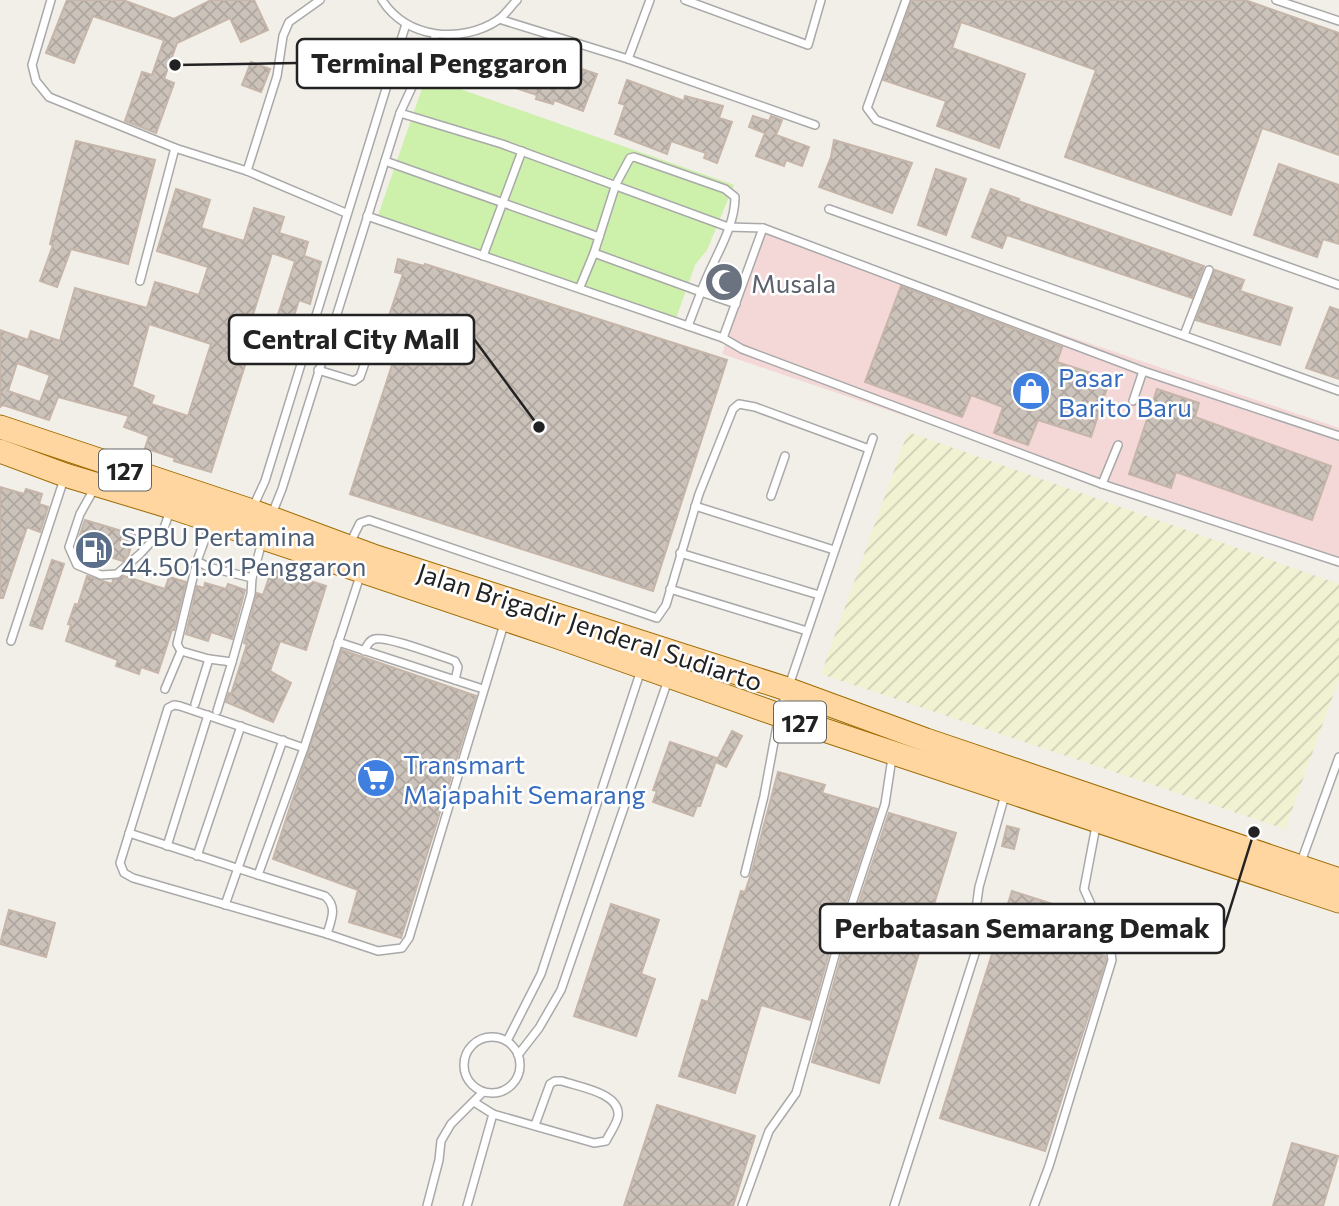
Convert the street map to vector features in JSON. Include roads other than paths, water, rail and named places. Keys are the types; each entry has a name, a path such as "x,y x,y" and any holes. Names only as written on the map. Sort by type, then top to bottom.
{"main road":[{"name":"Jalan Brigadir Jenderal Sudiarto","path":"0,427 257,525 361,572 669,675 779,715 1339,901"},
{"name":"Jalan Brigadir Jenderal Sudiarto","path":"0,452 212,521 257,525 349,547 787,689 926,740 1336,876"}],"lane":[{"path":"51,0 32,65 36,82 49,97 175,148 247,171 346,213"},
{"path":"247,171 276,76 283,36 289,22 320,0"},
{"path":"382,0 386,7 406,24 436,35 469,33 499,19 517,0"},
{"path":"628,59 650,0"},
{"path":"685,0 808,45 821,0"},
{"path":"906,0 867,108 876,120 1339,285"},
{"path":"1276,0 1339,21"},
{"path":"499,19 628,59 815,125"},
{"path":"217,711 246,616 265,481 406,24"},
{"path":"257,525 282,489 400,113 436,35"},
{"path":"400,113 522,151 728,227 763,228 1143,371 1339,436"},
{"path":"140,281 175,148"},
{"path":"483,256 522,151"},
{"path":"580,288 616,184 630,158 634,157 725,189 734,197 734,208 688,326"},
{"path":"385,161 599,237"},
{"path":"829,209 1339,391"},
{"path":"368,216 723,338 742,349 1102,484 1339,562"},
{"path":"723,338 763,228"},
{"path":"594,253 736,304"},
{"path":"1184,335 1209,270"},
{"path":"318,370 354,382 359,377 369,351"},
{"path":"1133,401 1143,371"},
{"path":"349,547 359,523 369,520 657,618 666,605 695,506 733,409 739,404 755,407 869,449"},
{"path":"745,873 764,796 779,715 873,438"},
{"path":"1102,484 1118,445"},
{"path":"771,496 785,456"},
{"path":"11,641 65,475"},
{"path":"96,484 80,514 69,547 77,565 101,575 117,574 140,554 164,528 171,507"},
{"path":"695,506 834,550"},
{"path":"212,521 197,561 177,644 181,651 232,662"},
{"path":"680,553 819,595"},
{"path":"197,561 221,571 252,578"},
{"path":"258,875 304,748 361,572"},
{"path":"670,589 807,631"},
{"path":"304,748 180,705 167,708 120,863 124,873 133,878 378,951 402,948 408,938 506,620"},
{"path":"364,651 370,641 377,638 455,661 458,667 455,680"},
{"path":"338,642 483,689"},
{"path":"166,689 181,651"},
{"path":"195,704 209,659"},
{"path":"507,1041 541,974 642,667"},
{"path":"518,1055 539,1028 561,990 669,675"},
{"path":"167,846 208,715"},
{"path":"197,856 241,726"},
{"path":"225,905 283,740"},
{"path":"742,1206 769,1131 796,1093 835,955 885,804 892,753"},
{"path":"1300,866 1339,757"},
{"path":"894,1206 980,938 975,916 979,887 1006,791"},
{"path":"1034,1206 1049,1166 1112,960 1110,946 1084,889 1097,821"},
{"path":"129,833 325,896 334,909 327,934"},
{"path":"486,1037 507,1041 518,1055 520,1070 513,1084 500,1092 482,1092 468,1081 464,1071 463,1060 467,1049 486,1037"},
{"path":"474,1102 493,1114 594,1143 606,1142 618,1117 616,1105 610,1097 555,1081 551,1084 535,1125"},
{"path":"427,1206 441,1141 451,1124 482,1092"},
{"path":"467,1206 493,1114"}],"place":[{"name":"Terminal Penggaron","path":"175,65"},
{"name":"Musala","path":"724,282"},
{"name":"Pasar Barito Baru","path":"1031,391"},
{"name":"Central City Mall","path":"539,427"},
{"name":"SPBU Pertamina 44.501.01 Penggaron","path":"94,550"},
{"name":"Transmart Majapahit Semarang","path":"376,778"},
{"name":"Perbatasan Semarang Demak","path":"1254,832"}]}
